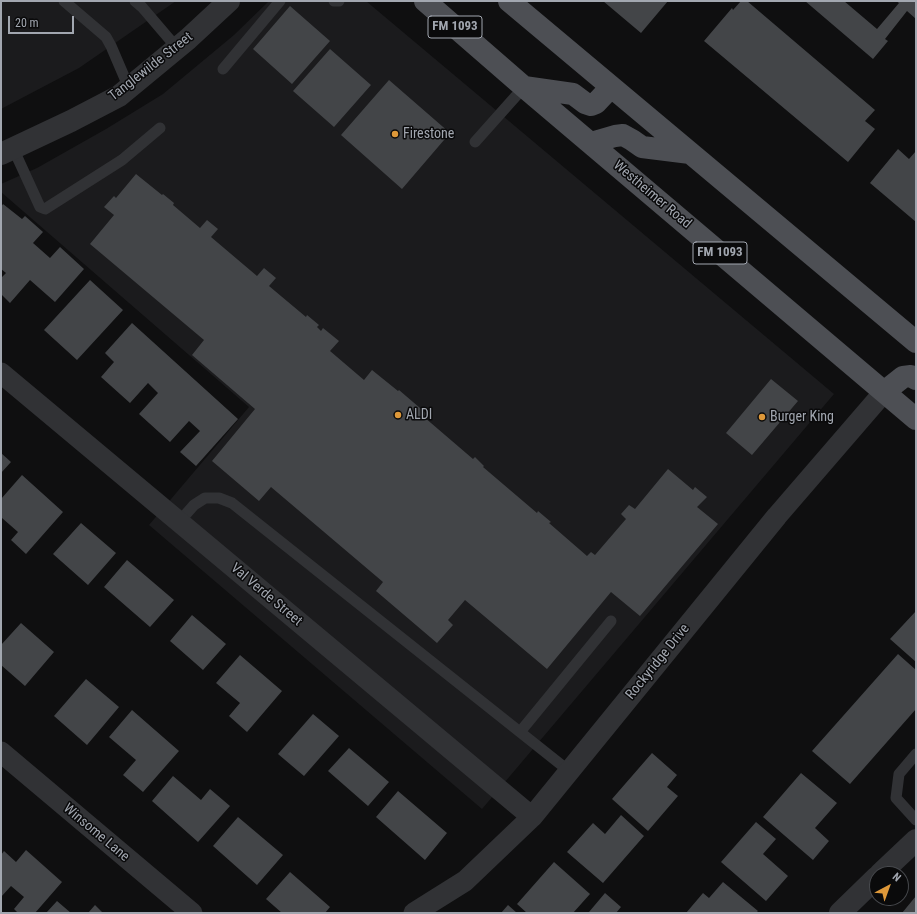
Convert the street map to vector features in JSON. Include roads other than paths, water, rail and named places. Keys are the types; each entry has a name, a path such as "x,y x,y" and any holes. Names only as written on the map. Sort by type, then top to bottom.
{"main road":[{"name":"Westheimer Road","path":"425,1 590,144 916,419"},
{"path":"509,1 916,342"},
{"path":"524,87 573,94 585,103 591,105 596,103 612,87"},
{"path":"590,144 623,135 642,147 690,153"},
{"path":"884,392 903,377 911,376 916,379"}],"street":[{"name":"Tanglewilde Street","path":"7,151 71,121 119,96 195,33 229,1"},
{"name":"Val Verde Street","path":"1,373 532,817"},
{"name":"Rockyridge Drive","path":"414,913 465,881 532,817 772,522 884,392"},
{"name":"Winsome Lane","path":"1,752 192,913"},
{"path":"888,866 916,840"},
{"path":"840,913 869,885"}],"lane":[{"path":"64,1 106,37 129,88"},
{"path":"135,1 142,7 177,48"},
{"path":"223,69 280,1"},
{"path":"334,1 339,1"},
{"path":"475,142 524,87"},
{"path":"7,151 40,207 45,209 122,160 160,128"},
{"path":"179,522 194,505 206,498 219,498 232,503 569,771"},
{"path":"520,732 611,621"},
{"path":"916,754 900,774 896,798 916,820"}],"place":[{"name":"Firestone","path":"395,134"},
{"name":"ALDI","path":"398,415"},
{"name":"Burger King","path":"762,417"}]}
